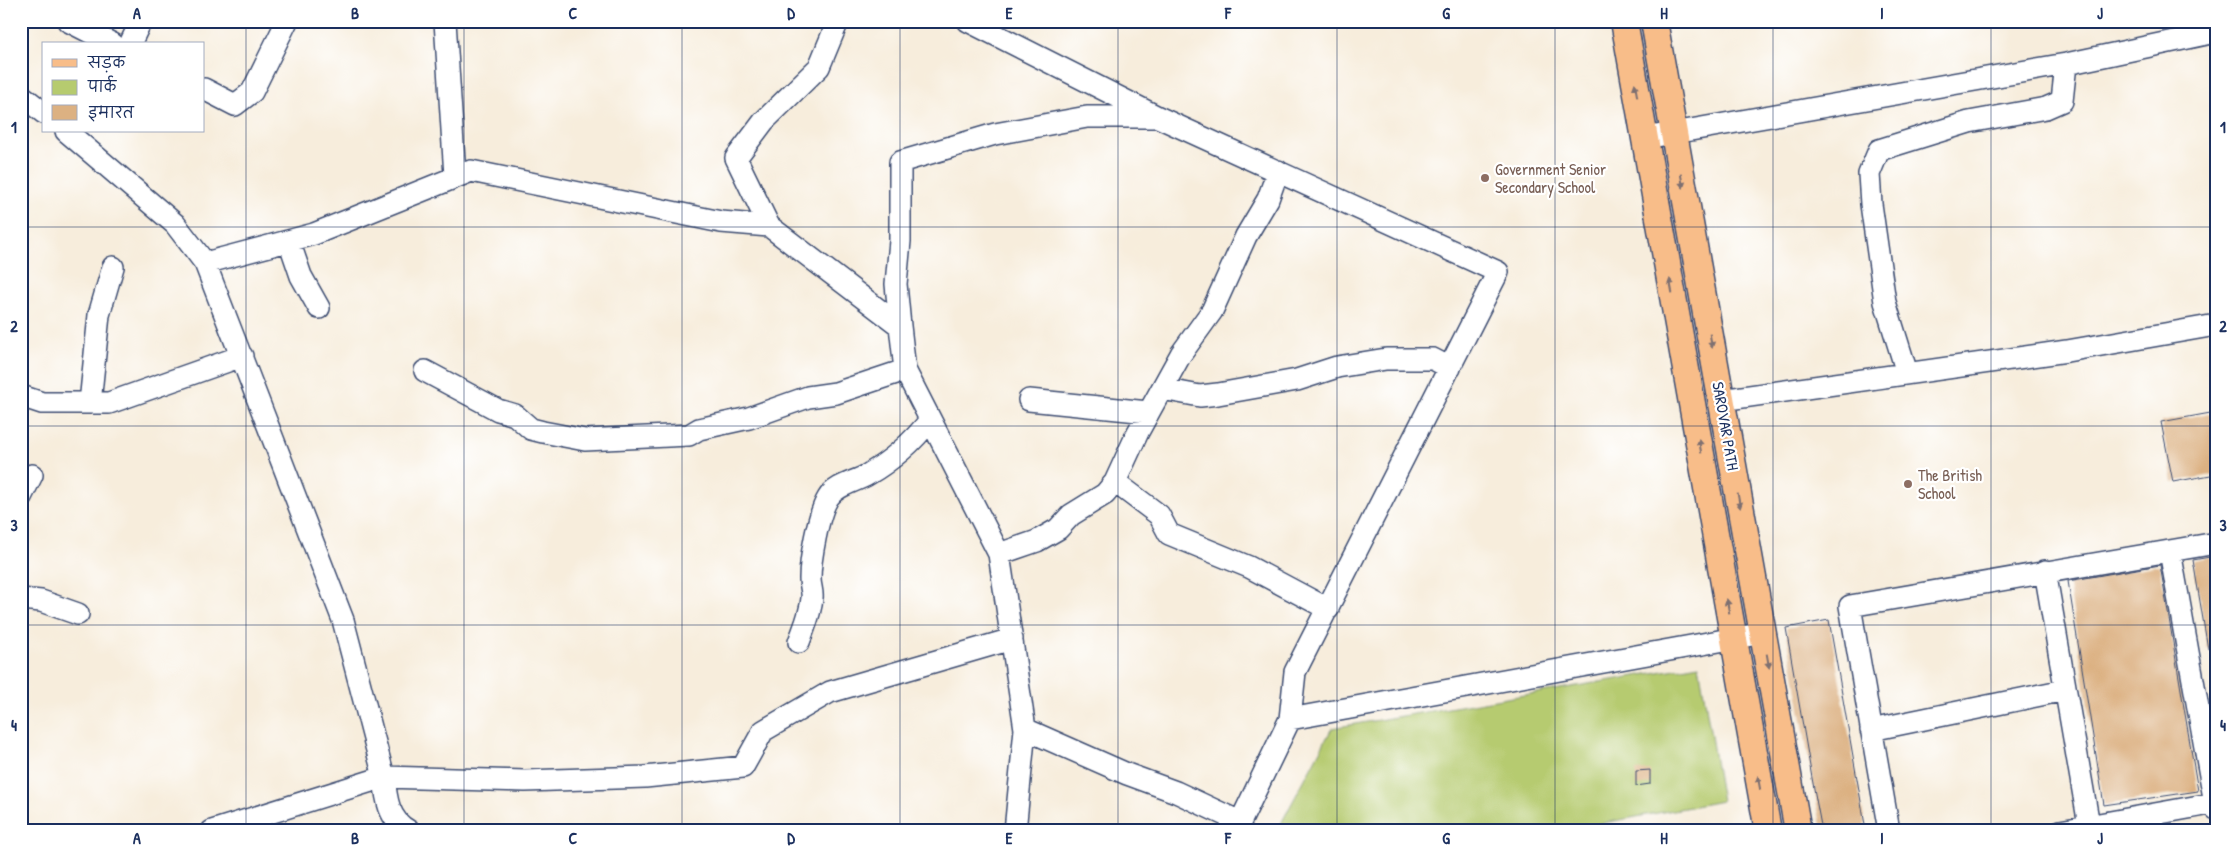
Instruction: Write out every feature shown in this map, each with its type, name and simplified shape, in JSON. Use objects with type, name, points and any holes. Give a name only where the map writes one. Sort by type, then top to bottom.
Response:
[{"type":"main road","name":"SAROVAR PATH","points":[[1624,21],[1768,831]]},
{"type":"main road","name":"SAROVAR PATH","points":[[1654,21],[1798,831]]},
{"type":"street","points":[[131,42],[141,21]]},
{"type":"street","points":[[205,90],[235,105],[252,92],[287,21]]},
{"type":"street","points":[[444,21],[455,176]]},
{"type":"street","points":[[838,21],[819,67],[764,121],[736,158],[769,226],[900,326]]},
{"type":"street","points":[[968,21],[1158,117],[1498,272],[1295,672],[1290,719],[1238,826],[1176,792],[1127,774],[1025,729]]},
{"type":"street","points":[[79,24],[110,42]]},
{"type":"street","points":[[1645,138],[2066,64],[2216,32]]},
{"type":"street","points":[[1907,373],[1886,302],[1871,204],[1869,174],[1879,150],[1969,122],[2046,108],[2062,101],[2066,64]]},
{"type":"street","points":[[21,95],[42,111]]},
{"type":"street","points":[[1015,831],[1025,729],[998,554],[905,370],[896,284],[900,241],[900,162],[995,134],[1087,118],[1158,117]]},
{"type":"street","points":[[67,132],[175,224],[205,263],[343,620],[384,777],[386,803],[401,826],[409,831]]},
{"type":"street","points":[[998,554],[1037,541],[1058,529],[1070,515],[1105,494],[1114,482],[1148,412],[1180,354],[1212,312],[1246,236],[1268,199],[1278,171]]},
{"type":"street","points":[[205,263],[314,234],[455,176],[471,172],[721,222],[769,226]]},
{"type":"street","points":[[289,241],[301,276],[319,308]]},
{"type":"street","points":[[90,403],[99,315],[113,267]]},
{"type":"street","points":[[1721,400],[2067,351],[2216,325]]},
{"type":"street","points":[[21,396],[42,403],[109,403],[242,356]]},
{"type":"street","points":[[1162,388],[1200,396],[1218,394],[1297,380],[1337,368],[1386,359],[1433,359],[1450,368]]},
{"type":"street","points":[[425,371],[498,410],[515,415],[531,428],[585,440],[689,435],[699,429],[749,418],[808,397],[836,393],[905,370]]},
{"type":"street","points":[[1029,400],[1148,412]]},
{"type":"street","points":[[799,642],[808,617],[812,597],[810,580],[813,548],[828,496],[837,489],[866,476],[896,455],[930,420]]},
{"type":"street","points":[[21,497],[32,475]]},
{"type":"street","points":[[1114,482],[1159,515],[1169,534],[1249,567],[1328,608]]},
{"type":"street","points":[[1888,831],[1850,606],[2216,543]]},
{"type":"street","points":[[2060,831],[2090,828],[2215,805],[2170,551]]},
{"type":"street","points":[[2045,571],[2090,828]]},
{"type":"street","points":[[21,599],[41,600],[78,614]]},
{"type":"street","points":[[1290,719],[1763,633]]},
{"type":"street","points":[[212,831],[384,777],[535,780],[644,777],[743,767],[764,731],[830,692],[1012,639]]},
{"type":"street","points":[[1871,730],[2065,690]]},
{"type":"green space","points":[[1699,665],[1722,801],[1561,831],[1277,831],[1332,728]]},
{"type":"building","points":[[2216,412],[2216,474],[2173,482],[2161,422]]},
{"type":"building","points":[[2216,556],[2216,649],[2208,649],[2193,560]]},
{"type":"building","points":[[2160,565],[2198,791],[2104,805],[2068,581]]},
{"type":"building","points":[[1829,620],[1866,831],[1822,831],[1812,778],[1786,628]]},
{"type":"building","points":[[1650,770],[1650,784],[1636,786],[1636,771]]},
{"type":"place","name":"Government Senior Secondary School","points":[[1485,178]]},
{"type":"place","name":"The British School","points":[[1908,484]]}]
